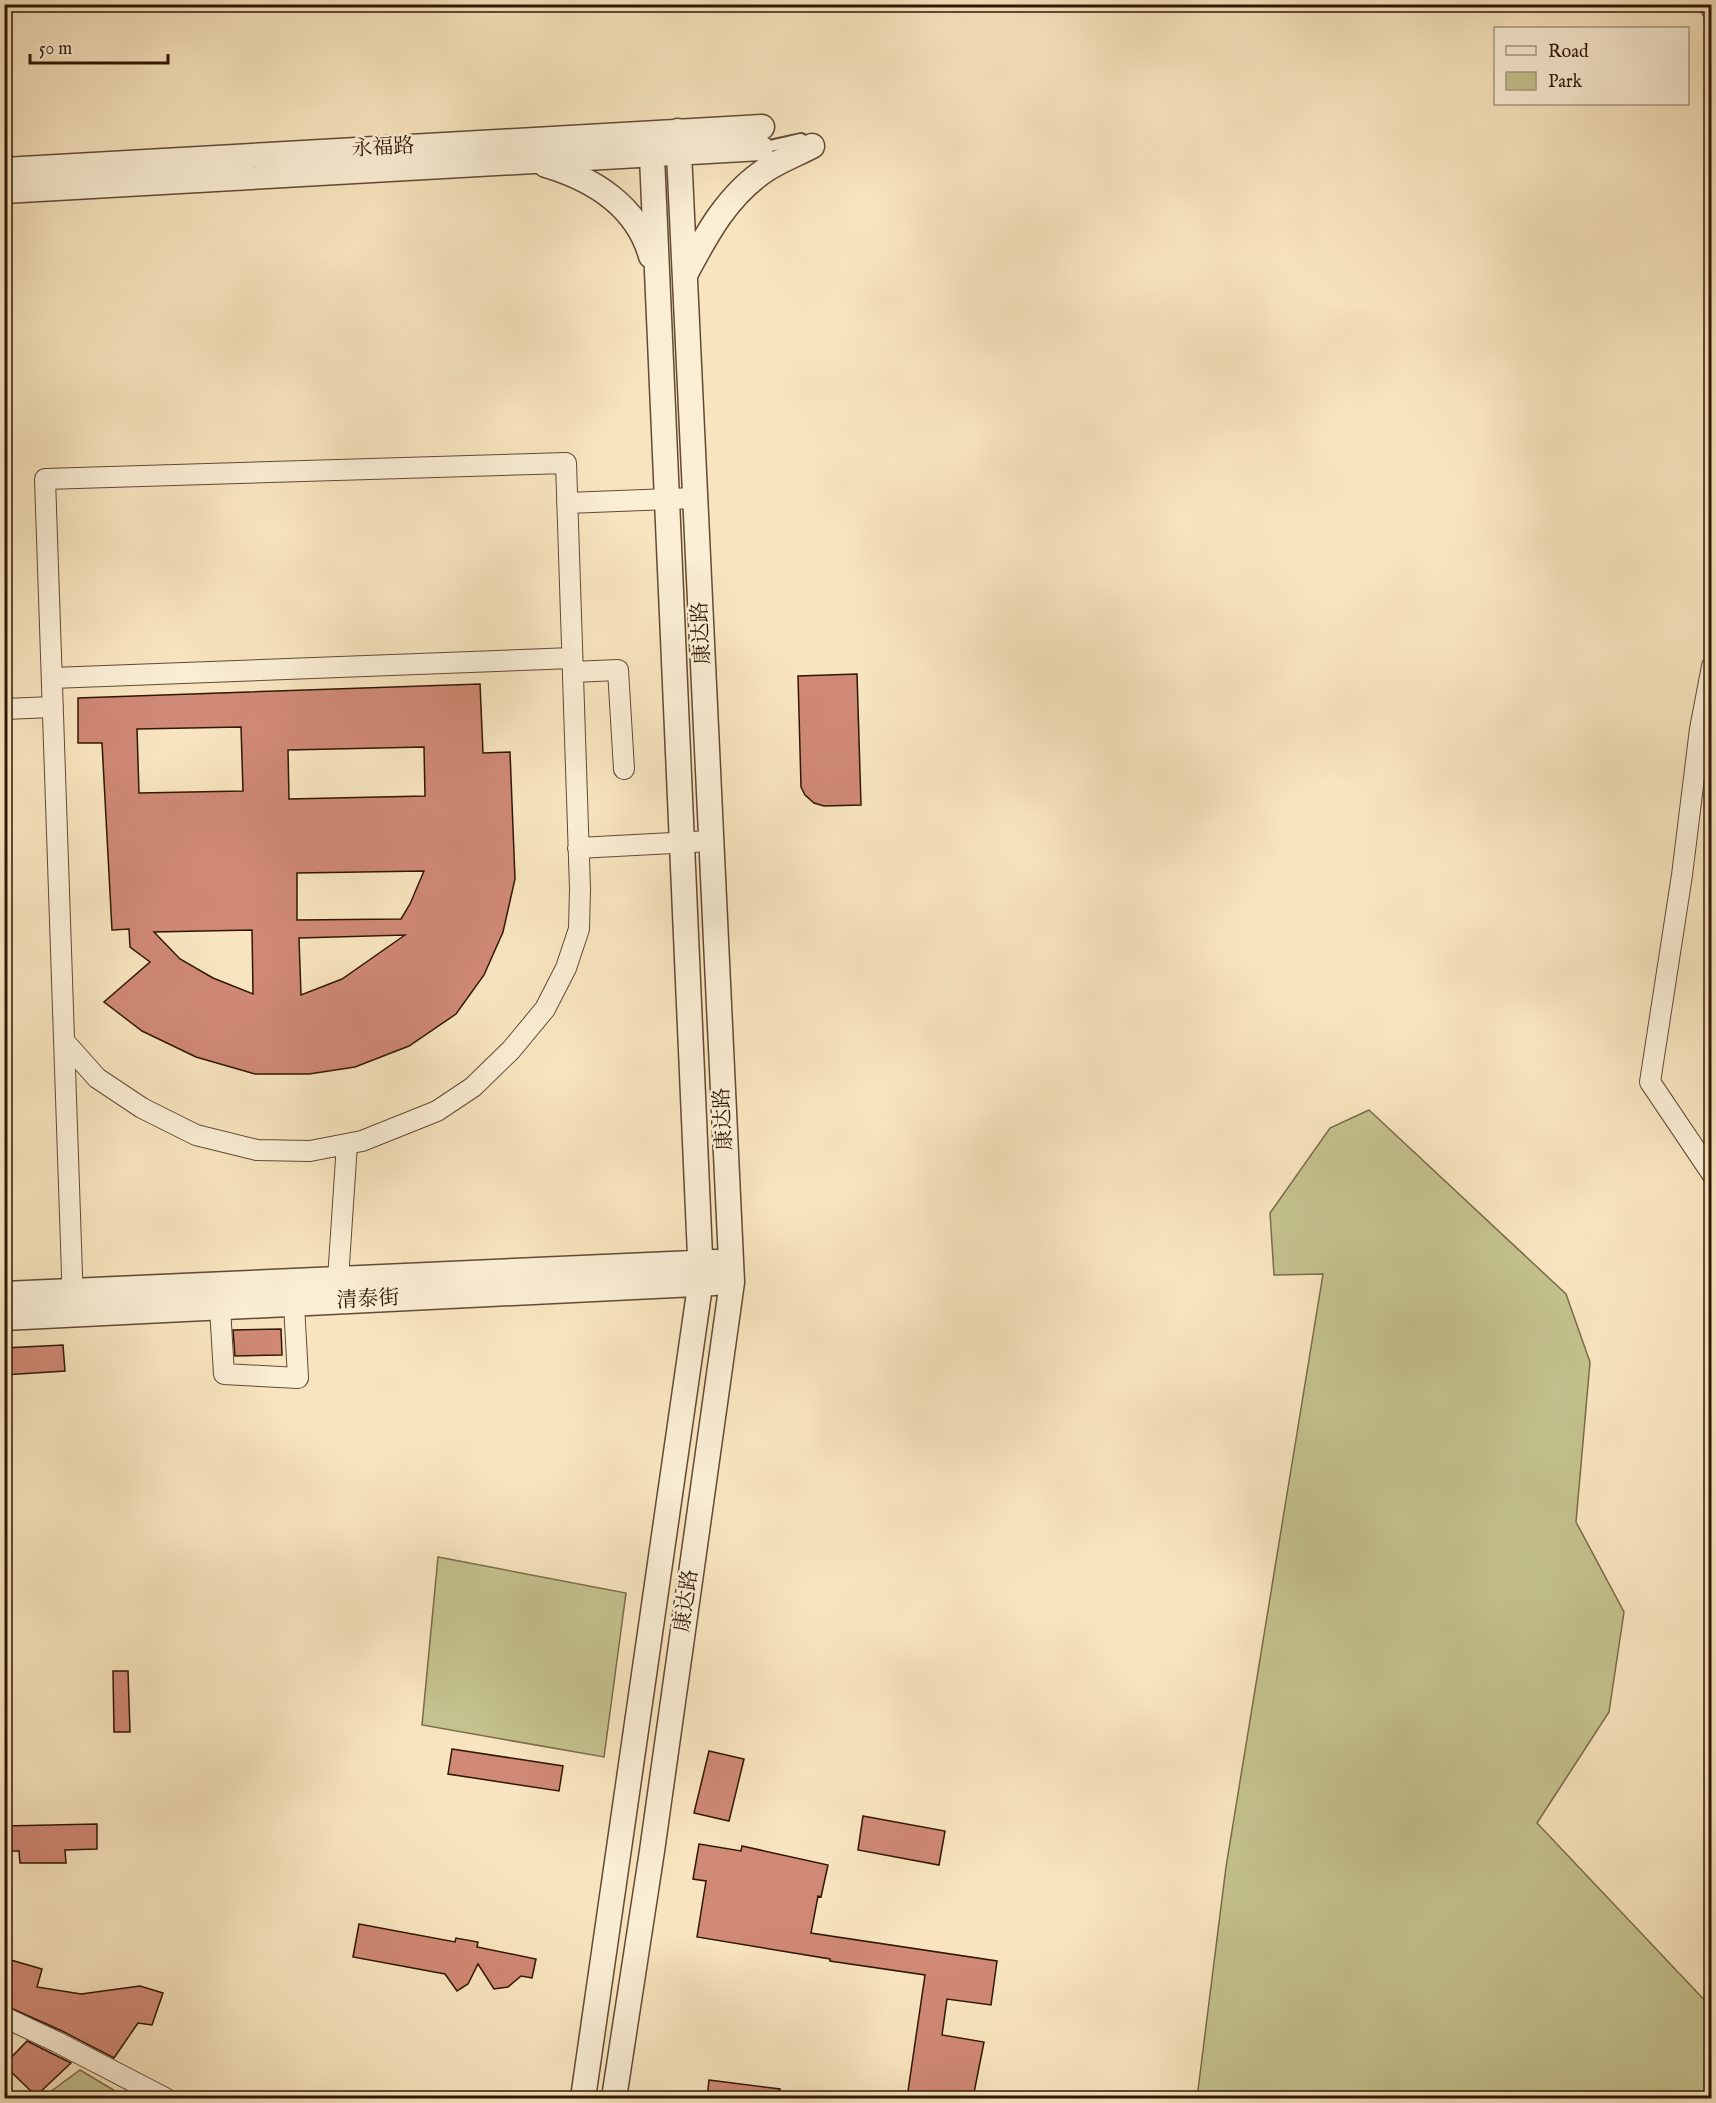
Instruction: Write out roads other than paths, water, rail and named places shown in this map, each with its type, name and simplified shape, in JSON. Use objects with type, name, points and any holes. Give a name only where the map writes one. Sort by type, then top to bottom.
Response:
[{"type":"street","points":[[1709,4],[1712,10]]},
{"type":"street","name":"永福路","points":[[4,191],[532,161],[679,142],[761,138]]},
{"type":"street","name":"康达路","points":[[614,2098],[652,1851],[731,1271],[679,142]]},
{"type":"street","name":"永福路","points":[[4,170],[651,145]]},
{"type":"street","name":"康达路","points":[[583,2098],[700,1274],[651,145]]},
{"type":"street","points":[[685,275],[718,217],[741,189],[767,169],[812,146]]},
{"type":"street","points":[[532,161],[566,171],[598,187],[631,214],[647,240],[657,276]]},
{"type":"street","points":[[64,1041],[97,1078],[142,1108],[196,1135],[257,1150],[310,1150],[347,1144],[362,1141],[407,1124],[446,1105],[473,1088],[511,1050],[545,1009],[566,968],[579,929],[566,463],[45,479],[53,707],[64,1041],[73,1303]]},
{"type":"street","points":[[567,503],[695,498]]},
{"type":"street","points":[[52,678],[572,665],[618,670],[624,769]]},
{"type":"street","points":[[1712,666],[1700,729],[1682,874],[1650,1082],[1712,1174]]},
{"type":"street","points":[[4,709],[53,707]]},
{"type":"street","points":[[578,848],[711,841]]},
{"type":"street","points":[[338,1279],[347,1144]]},
{"type":"street","name":"清泰街","points":[[4,1294],[73,1303],[220,1308],[731,1271]]},
{"type":"street","name":"清泰街","points":[[4,1318],[73,1303],[338,1279],[700,1274]]},
{"type":"street","points":[[220,1308],[224,1374],[298,1378],[294,1304]]},
{"type":"street","points":[[4,2017],[165,2098]]},
{"type":"lane","points":[[761,138],[801,139],[812,146]]}]
